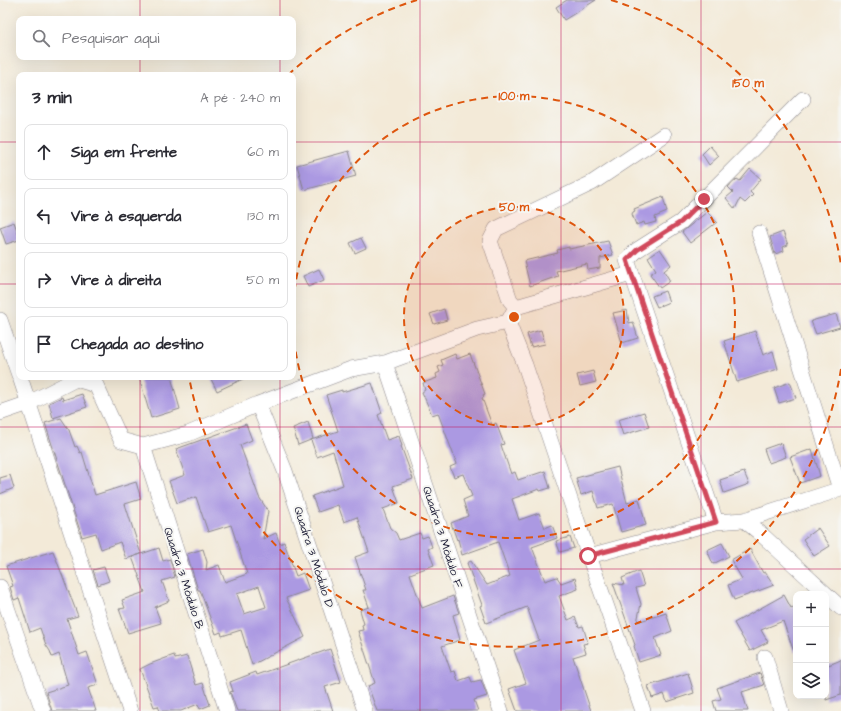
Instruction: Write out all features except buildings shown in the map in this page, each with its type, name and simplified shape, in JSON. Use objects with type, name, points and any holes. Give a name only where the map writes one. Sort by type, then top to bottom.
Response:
[{"type":"street","points":[[716,522],[627,260],[632,254],[681,222],[803,99]]},
{"type":"street","points":[[516,307],[510,300],[490,241],[496,229],[592,183],[664,135]]},
{"type":"street","points":[[588,556],[716,522],[744,520],[841,489],[759,233]]},
{"type":"street","points":[[79,380],[96,385],[121,440],[143,446],[188,434],[258,404],[351,370],[385,363],[477,329],[508,322],[516,307],[631,274]]},
{"type":"street","points":[[0,320],[16,367]]},
{"type":"street","points":[[508,322],[525,365],[588,556],[643,711]]},
{"type":"street","name":"Quadra 3 Módulo F","points":[[385,363],[501,711]]},
{"type":"street","points":[[20,380],[130,711]]},
{"type":"street","points":[[0,413],[29,403],[74,380]]},
{"type":"street","name":"Quadra 3 Módulo D","points":[[258,404],[285,471],[365,711]]},
{"type":"street","name":"Quadra 3 Módulo B","points":[[143,446],[227,711]]},
{"type":"street","points":[[744,520],[841,608]]},
{"type":"street","points":[[0,587],[43,711]]},
{"type":"street","points":[[765,657],[782,711]]},
{"type":"route","points":[[588,556],[716,522],[627,260],[637,250],[681,222],[704,199]]}]
